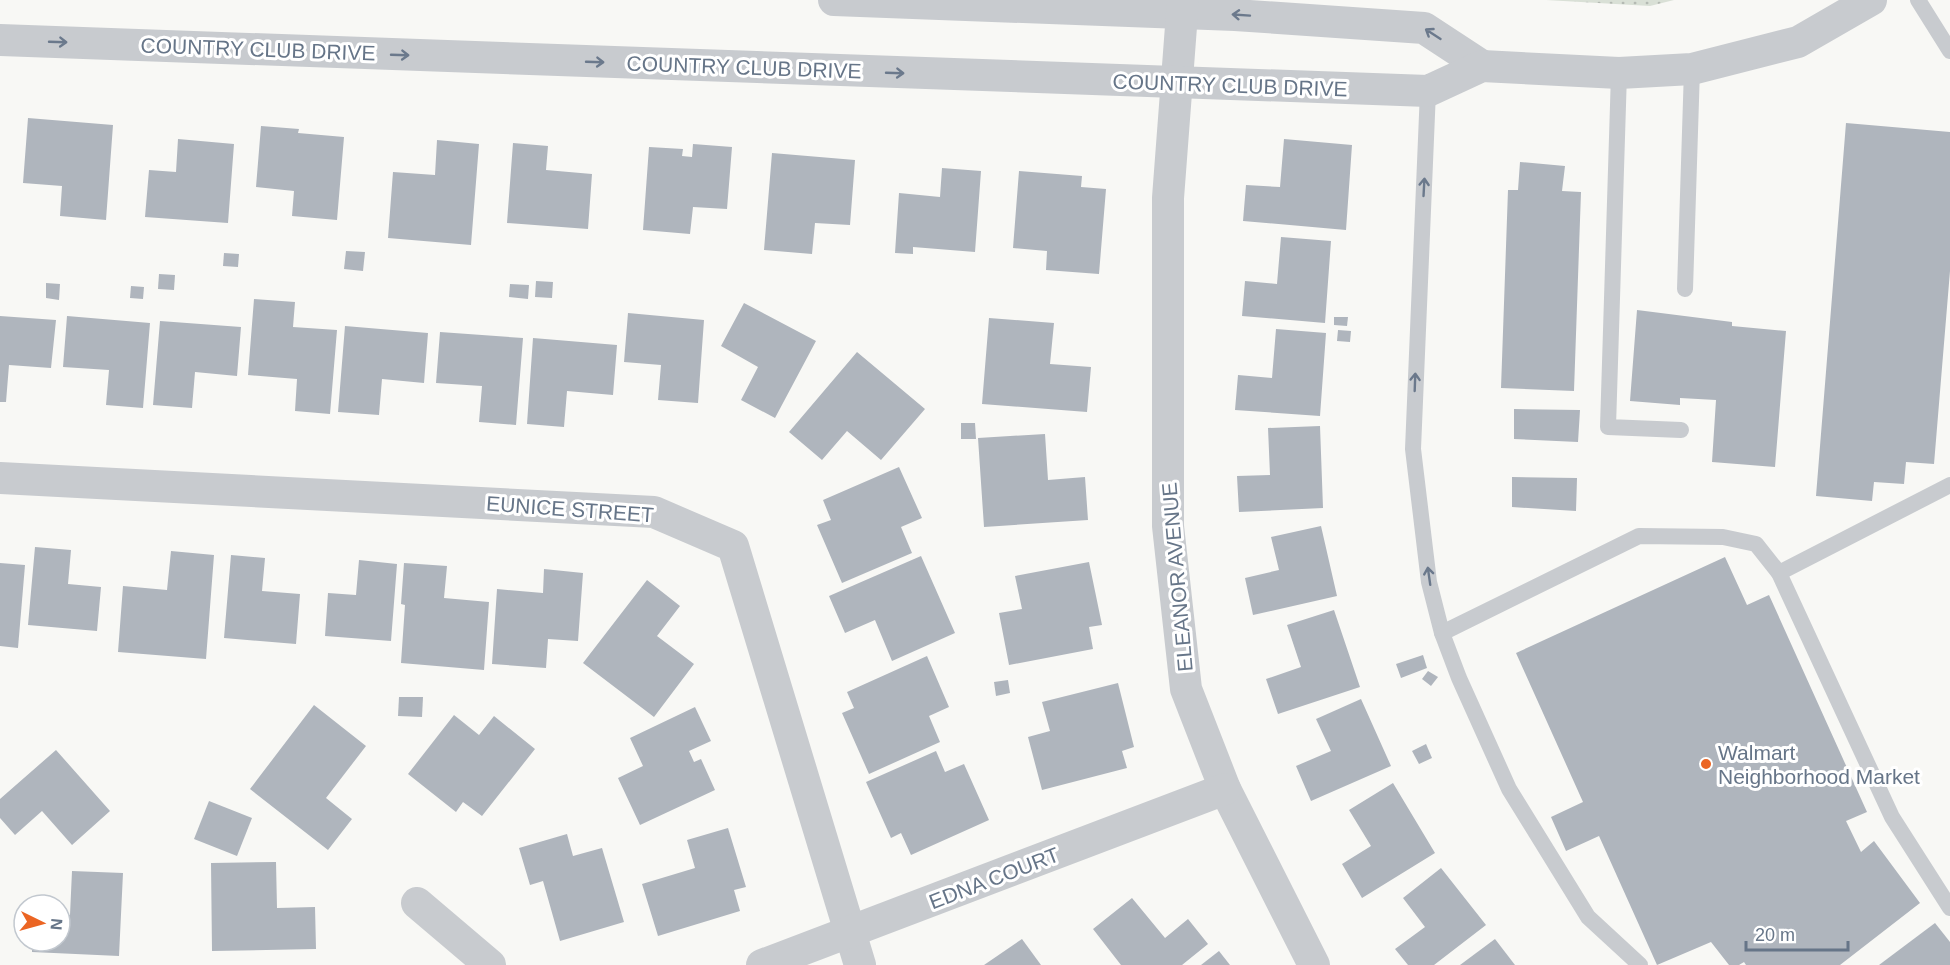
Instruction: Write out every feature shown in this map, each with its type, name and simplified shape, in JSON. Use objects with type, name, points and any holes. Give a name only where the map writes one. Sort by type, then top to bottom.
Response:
[{"type":"street","points":[[834,0],[1182,7],[1424,28],[1482,66]]},
{"type":"street","name":"COUNTRY CLUB DRIVE","points":[[0,40],[1428,92],[1482,66],[1619,73],[1692,69],[1798,42],[1871,0]]},
{"type":"street","name":"ELEANOR AVENUE","points":[[1182,7],[1168,198],[1168,526],[1186,689],[1225,789],[1314,965]]},
{"type":"street","name":"EUNICE STREET","points":[[0,478],[654,512],[733,546],[860,965]]},
{"type":"street","name":"EDNA COURT","points":[[762,965],[852,933],[1225,789]]},
{"type":"street","points":[[417,903],[490,965]]},
{"type":"lane","points":[[1918,0],[1950,51]]},
{"type":"lane","points":[[1685,289],[1692,69]]},
{"type":"lane","points":[[1619,73],[1608,427],[1681,430]]},
{"type":"lane","points":[[1428,92],[1413,449],[1429,582],[1442,633],[1459,678],[1509,789],[1588,917],[1640,965]]},
{"type":"lane","points":[[1779,573],[1950,485]]},
{"type":"lane","points":[[1442,633],[1639,536],[1723,537],[1756,544],[1779,573],[1892,817],[1950,908]]},
{"type":"shaded area","points":[[1546,0],[1674,0],[1650,6]]},
{"type":"building","points":[[28,118],[113,125],[106,220],[60,216],[62,186],[23,183]]},
{"type":"building","points":[[1846,123],[1950,132],[1950,271],[1934,464],[1906,462],[1904,484],[1874,482],[1872,501],[1816,496]]},
{"type":"building","points":[[261,126],[299,129],[298,133],[344,137],[337,220],[292,216],[294,191],[256,187]]},
{"type":"building","points":[[178,139],[234,144],[228,223],[145,217],[149,170],[176,172]]},
{"type":"building","points":[[1284,139],[1352,145],[1346,230],[1243,221],[1246,185],[1280,187]]},
{"type":"building","points":[[437,140],[479,144],[471,245],[388,238],[393,172],[435,175]]},
{"type":"building","points":[[513,143],[548,146],[546,170],[592,174],[588,229],[507,223]]},
{"type":"building","points":[[693,144],[732,147],[727,209],[693,207],[690,234],[643,230],[649,147],[683,149],[682,156],[692,157]]},
{"type":"building","points":[[772,153],[855,160],[850,225],[815,223],[812,254],[764,250]]},
{"type":"building","points":[[1520,162],[1565,166],[1562,191],[1581,192],[1574,391],[1501,388],[1508,190],[1518,190]]},
{"type":"building","points":[[942,168],[981,171],[975,252],[913,247],[913,254],[895,253],[899,193],[940,197]]},
{"type":"building","points":[[1019,171],[1082,176],[1081,187],[1106,189],[1099,274],[1046,270],[1047,251],[1013,248]]},
{"type":"building","points":[[1281,237],[1331,241],[1325,323],[1242,316],[1245,281],[1277,284]]},
{"type":"building","points":[[346,251],[365,252],[363,271],[344,269]]},
{"type":"building","points":[[224,253],[239,254],[238,267],[223,266]]},
{"type":"building","points":[[159,274],[175,275],[174,290],[158,289]]},
{"type":"building","points":[[536,281],[553,282],[552,298],[535,297]]},
{"type":"building","points":[[46,283],[60,284],[59,300],[46,298]]},
{"type":"building","points":[[510,284],[529,285],[528,299],[509,297]]},
{"type":"building","points":[[131,286],[144,287],[143,299],[130,298]]},
{"type":"building","points":[[254,299],[295,302],[293,327],[337,330],[330,414],[295,411],[297,379],[248,375]]},
{"type":"building","points":[[744,303],[816,341],[775,418],[741,400],[758,367],[721,346]]},
{"type":"building","points":[[1637,310],[1732,322],[1732,326],[1786,331],[1775,467],[1712,462],[1716,400],[1680,398],[1680,405],[1630,401]]},
{"type":"building","points":[[628,313],[704,320],[698,403],[658,400],[661,365],[624,362]]},
{"type":"building","points":[[0,316],[56,320],[51,368],[9,365],[6,402],[0,402]]},
{"type":"building","points":[[67,316],[150,323],[143,408],[106,405],[109,370],[63,367]]},
{"type":"building","points":[[1334,317],[1348,317],[1347,326],[1334,325]]},
{"type":"building","points":[[989,318],[1054,323],[1050,364],[1091,367],[1087,412],[982,404]]},
{"type":"building","points":[[160,321],[241,327],[237,376],[195,372],[192,408],[153,405]]},
{"type":"building","points":[[345,326],[428,333],[424,383],[382,379],[379,415],[338,412]]},
{"type":"building","points":[[1276,329],[1326,333],[1320,416],[1235,410],[1238,375],[1272,378]]},
{"type":"building","points":[[1338,330],[1351,331],[1350,342],[1337,341]]},
{"type":"building","points":[[440,332],[523,338],[516,425],[479,422],[482,386],[436,383]]},
{"type":"building","points":[[533,338],[617,345],[613,395],[567,391],[564,427],[527,424]]},
{"type":"building","points":[[857,352],[925,409],[881,460],[847,431],[822,460],[789,432]]},
{"type":"building","points":[[1514,409],[1580,410],[1578,442],[1514,439]]},
{"type":"building","points":[[961,423],[975,423],[976,439],[961,439]]},
{"type":"building","points":[[1320,426],[1323,508],[1239,512],[1237,476],[1270,475],[1268,428]]},
{"type":"building","points":[[1045,434],[1048,480],[1085,477],[1088,520],[984,527],[978,438]]},
{"type":"building","points":[[899,467],[922,518],[901,527],[912,553],[842,583],[817,525],[831,520],[823,500]]},
{"type":"building","points":[[1512,477],[1577,478],[1576,511],[1512,507]]},
{"type":"building","points":[[1321,526],[1337,596],[1253,615],[1245,578],[1279,570],[1271,537]]},
{"type":"building","points":[[35,547],[71,550],[68,584],[101,587],[97,631],[28,625]]},
{"type":"building","points":[[171,551],[214,555],[206,659],[118,652],[123,586],[167,590]]},
{"type":"building","points":[[231,555],[265,558],[262,591],[300,594],[296,644],[224,638]]},
{"type":"building","points":[[921,556],[955,633],[892,661],[875,620],[845,633],[829,596]]},
{"type":"building","name":"Walmart Neighborhood Market","points":[[1725,557],[1747,605],[1769,595],[1867,812],[1846,821],[1861,852],[1874,841],[1920,903],[1840,965],[1746,965],[1744,962],[1739,965],[1729,965],[1711,942],[1657,965],[1599,836],[1566,851],[1551,817],[1583,802],[1516,653]]},
{"type":"building","points":[[359,560],[397,564],[391,641],[325,636],[328,593],[356,595]]},
{"type":"building","points":[[1089,562],[1102,625],[1089,627],[1093,649],[1009,665],[999,613],[1022,609],[1015,576]]},
{"type":"building","points":[[0,563],[25,565],[18,648],[0,646]]},
{"type":"building","points":[[404,563],[447,566],[444,598],[489,602],[484,670],[401,663],[405,605],[401,604]]},
{"type":"building","points":[[544,569],[583,573],[578,641],[548,639],[546,668],[492,664],[497,589],[543,593]]},
{"type":"building","points":[[647,580],[680,606],[657,636],[694,664],[654,717],[583,663]]},
{"type":"building","points":[[1334,610],[1360,687],[1278,714],[1266,679],[1301,667],[1287,625]]},
{"type":"building","points":[[1423,655],[1427,668],[1401,678],[1396,664]]},
{"type":"building","points":[[927,656],[949,707],[929,716],[940,742],[869,774],[842,713],[854,708],[847,692]]},
{"type":"building","points":[[1428,671],[1438,677],[1431,686],[1422,679]]},
{"type":"building","points":[[1008,680],[1010,693],[996,696],[994,682]]},
{"type":"building","points":[[1118,683],[1134,747],[1122,751],[1127,768],[1042,790],[1028,737],[1050,731],[1042,702]]},
{"type":"building","points":[[399,697],[423,697],[422,717],[398,716]]},
{"type":"building","points":[[1361,699],[1391,766],[1311,801],[1296,766],[1331,751],[1316,719]]},
{"type":"building","points":[[314,705],[366,746],[326,798],[352,819],[328,850],[250,789]]},
{"type":"building","points":[[695,707],[711,741],[689,751],[694,762],[701,759],[715,790],[640,825],[618,778],[643,766],[630,738]]},
{"type":"building","points":[[454,715],[479,735],[494,716],[535,749],[482,816],[463,802],[456,812],[408,774]]},
{"type":"building","points":[[1426,744],[1432,758],[1419,764],[1412,751]]},
{"type":"building","points":[[56,750],[110,811],[72,845],[42,811],[15,835],[0,818],[0,799]]},
{"type":"building","points":[[936,751],[945,772],[964,764],[989,820],[911,855],[901,833],[891,838],[866,782]]},
{"type":"building","points":[[1393,783],[1435,853],[1362,898],[1342,864],[1371,846],[1349,810]]},
{"type":"building","points":[[209,801],[252,818],[237,856],[194,839]]},
{"type":"building","points":[[728,828],[746,887],[734,890],[740,911],[658,936],[642,884],[695,868],[687,840]]},
{"type":"building","points":[[567,834],[573,856],[602,848],[624,922],[560,941],[543,881],[530,885],[519,848]]},
{"type":"building","points":[[276,862],[277,908],[315,907],[316,949],[212,951],[211,863]]},
{"type":"building","points":[[1441,868],[1486,925],[1434,965],[1408,965],[1395,949],[1425,927],[1403,898]]},
{"type":"building","points":[[72,871],[123,873],[119,956],[54,953],[72,953]]},
{"type":"building","points":[[1132,898],[1165,938],[1188,919],[1208,944],[1182,965],[1121,965],[1093,929]]},
{"type":"building","points":[[1935,923],[1950,942],[1950,965],[1879,965]]},
{"type":"building","points":[[1022,939],[1041,965],[984,965]]},
{"type":"building","points":[[1495,939],[1515,965],[1460,965]]},
{"type":"building","points":[[1219,951],[1230,965],[1201,965]]},
{"type":"place","name":"Walmart Neighborhood Market","points":[[1706,764]]}]
